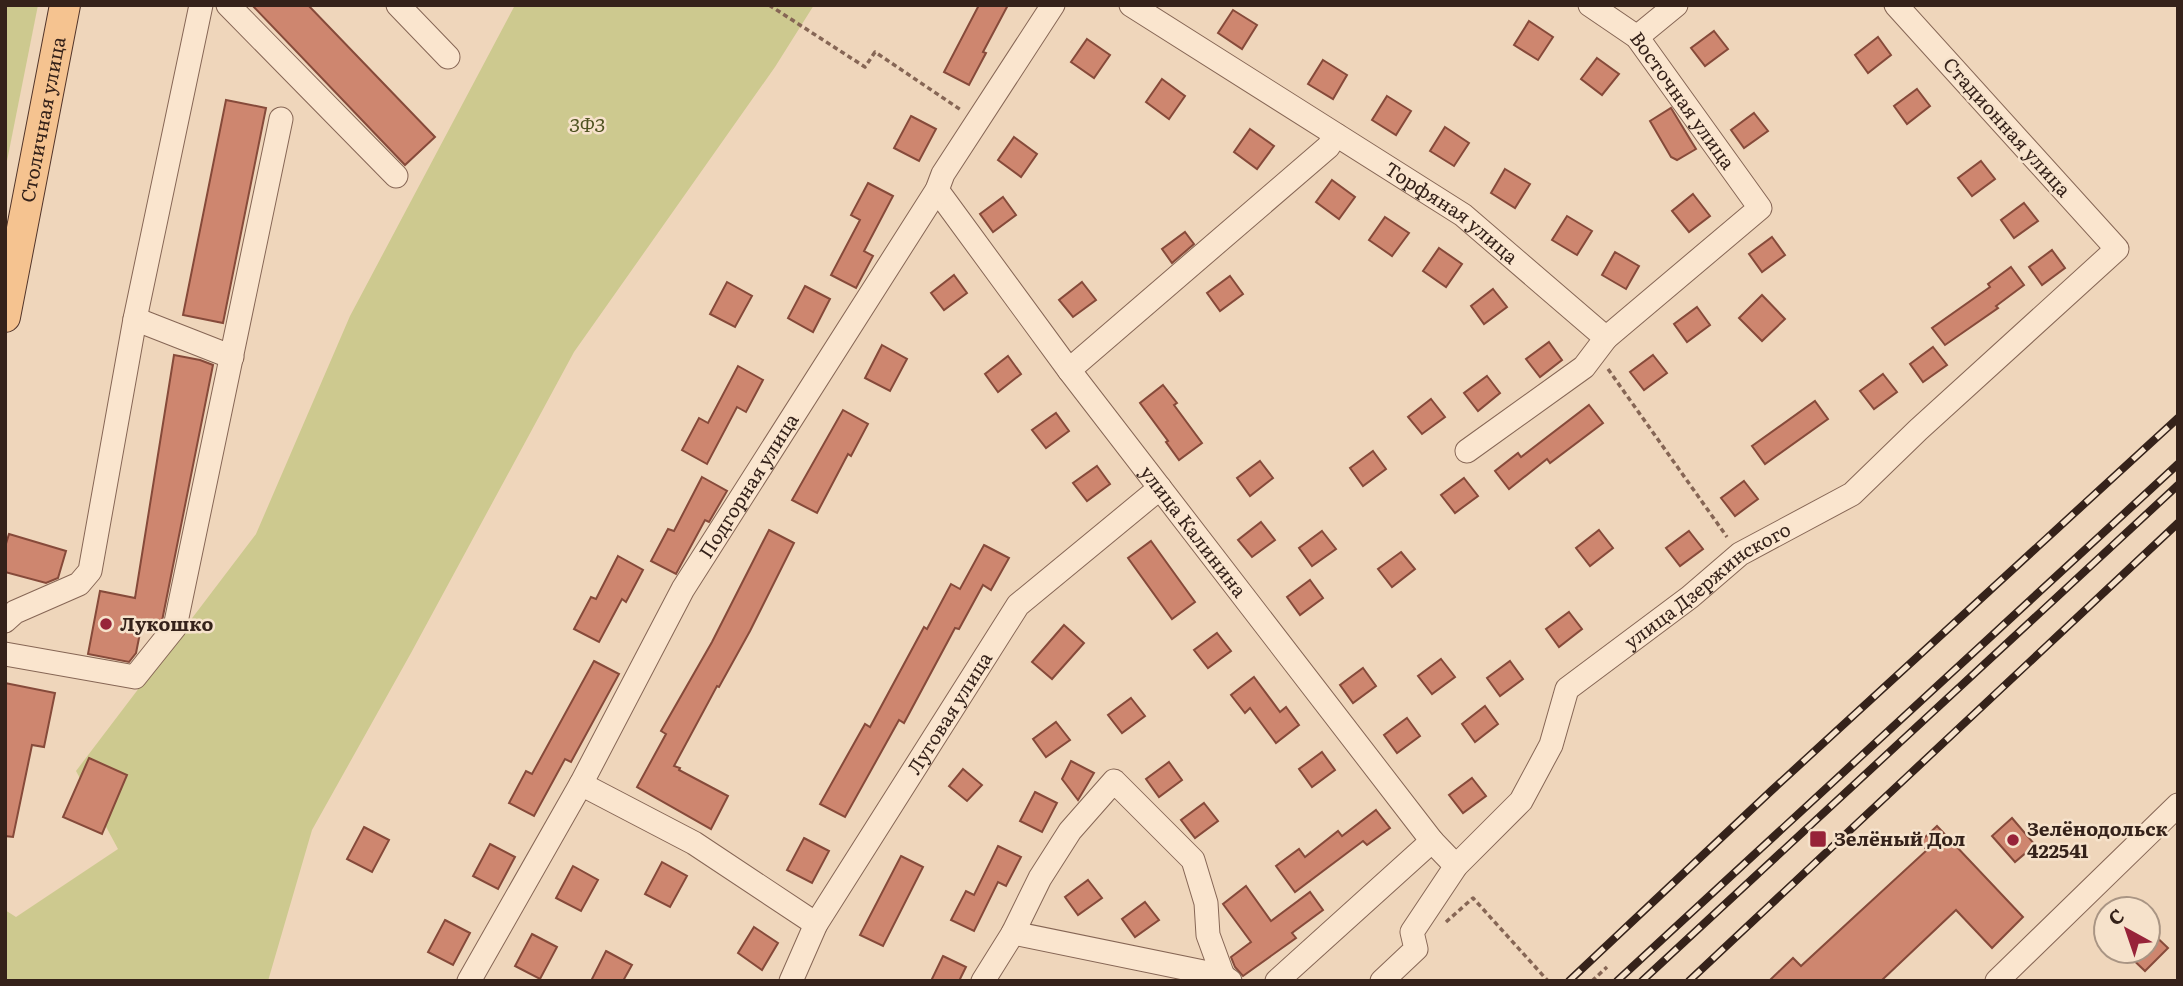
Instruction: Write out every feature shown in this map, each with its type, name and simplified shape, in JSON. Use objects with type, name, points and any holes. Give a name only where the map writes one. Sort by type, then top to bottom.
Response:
[{"type":"main road","name":"Столичная улица","points":[[5,317],[65,5]]},
{"type":"street","points":[[5,621],[15,612],[79,584],[90,571],[135,319],[201,5]]},
{"type":"street","points":[[228,5],[396,176]]},
{"type":"street","points":[[398,5],[448,57]]},
{"type":"street","name":"Подгорная улица","points":[[469,981],[580,784],[683,589],[937,190],[943,174],[1054,5]]},
{"type":"street","name":"Торфяная улица","points":[[1131,5],[1463,215],[1602,345]]},
{"type":"street","name":"Восточная улица","points":[[1590,5],[1637,37],[1760,208],[1602,345]]},
{"type":"street","points":[[1637,37],[1676,5]]},
{"type":"street","name":"Стадионная улица","points":[[1896,5],[2117,249]]},
{"type":"street","points":[[5,654],[135,677],[175,627],[281,119]]},
{"type":"street","points":[[1069,370],[1328,148],[1336,135]]},
{"type":"street","name":"улица Калинина","points":[[937,190],[1069,370],[1432,841],[1456,866]]},
{"type":"street","name":"улица Дзержинского","points":[[1382,981],[1416,949],[1412,932],[1456,866],[1521,801],[1551,745],[1567,688],[1690,597],[1740,554],[1852,494],[1918,430],[2117,249]]},
{"type":"street","points":[[135,319],[232,356]]},
{"type":"street","points":[[1467,451],[1584,367],[1602,345]]},
{"type":"street","name":"Луговая улица","points":[[791,981],[816,924],[1018,606],[1160,488]]},
{"type":"street","points":[[983,981],[1013,933],[1040,878],[1070,831],[1114,781],[1193,860],[1206,903],[1208,935],[1227,978]]},
{"type":"street","points":[[580,784],[694,843],[816,924]]},
{"type":"street","points":[[1997,981],[2178,805]]},
{"type":"street","points":[[1277,981],[1432,841]]},
{"type":"street","points":[[1013,933],[1227,978]]},
{"type":"path","points":[[769,5],[865,67],[875,52],[969,115]]},
{"type":"path","points":[[1602,345],[1740,554]]},
{"type":"path","points":[[1473,898],[1548,981]]},
{"type":"path","points":[[1592,981],[1607,967]]},
{"type":"green space","points":[[5,5],[38,5],[5,171]]},
{"type":"green space","name":"ЗФЗ","points":[[515,5],[814,5],[775,67],[574,352],[312,830],[268,981],[5,981],[5,910],[16,917],[118,849],[76,771],[256,534],[350,316]]},
{"type":"building","points":[[252,5],[308,5],[435,137],[405,165]]},
{"type":"building","points":[[979,5],[1008,5],[969,85],[944,72]]},
{"type":"building","points":[[1233,10],[1257,25],[1242,49],[1218,33]]},
{"type":"building","points":[[1529,21],[1553,37],[1538,60],[1514,45]]},
{"type":"building","points":[[1714,31],[1728,49],[1705,66],[1691,48]]},
{"type":"building","points":[[1878,37],[1891,55],[1868,73],[1855,55]]},
{"type":"building","points":[[1087,39],[1110,55],[1094,78],[1071,62]]},
{"type":"building","points":[[1597,58],[1619,74],[1602,95],[1581,79]]},
{"type":"building","points":[[1323,60],[1347,75],[1333,99],[1308,84]]},
{"type":"building","points":[[1162,79],[1185,96],[1169,119],[1146,102]]},
{"type":"building","points":[[1917,89],[1930,106],[1907,124],[1894,106]]},
{"type":"building","points":[[1387,96],[1411,111],[1396,135],[1372,120]]},
{"type":"building","points":[[226,100],[266,108],[223,323],[183,315]]},
{"type":"building","points":[[1671,108],[1696,149],[1677,160],[1671,157],[1650,121]]},
{"type":"building","points":[[1754,113],[1768,131],[1744,148],[1731,130]]},
{"type":"building","points":[[911,116],[936,129],[919,161],[894,148]]},
{"type":"building","points":[[1445,127],[1469,143],[1454,166],[1430,151]]},
{"type":"building","points":[[1250,129],[1274,146],[1257,169],[1234,152]]},
{"type":"building","points":[[1014,137],[1037,154],[1021,177],[998,160]]},
{"type":"building","points":[[1981,161],[1995,179],[1972,196],[1958,178]]},
{"type":"building","points":[[1505,169],[1530,184],[1515,208],[1491,193]]},
{"type":"building","points":[[1332,180],[1355,197],[1339,219],[1316,202]]},
{"type":"building","points":[[868,183],[893,196],[864,251],[873,256],[856,288],[831,275],[860,220],[851,215]]},
{"type":"building","points":[[1693,194],[1710,216],[1689,232],[1672,211]]},
{"type":"building","points":[[1003,197],[1016,215],[993,232],[980,214]]},
{"type":"building","points":[[2024,203],[2038,221],[2014,238],[2001,220]]},
{"type":"building","points":[[1567,216],[1592,231],[1577,255],[1552,240]]},
{"type":"building","points":[[1385,217],[1409,233],[1392,256],[1369,240]]},
{"type":"building","points":[[1185,232],[1194,244],[1172,263],[1162,249]]},
{"type":"building","points":[[1772,237],[1785,255],[1762,272],[1749,254]]},
{"type":"building","points":[[1439,248],[1462,264],[1446,287],[1423,271]]},
{"type":"building","points":[[2052,250],[2065,268],[2042,285],[2029,267]]},
{"type":"building","points":[[1615,252],[1639,266],[1626,289],[1602,275]]},
{"type":"building","points":[[2011,267],[2024,285],[1996,306],[1998,308],[1945,345],[1932,328],[1990,287],[1988,284]]},
{"type":"building","points":[[954,275],[967,293],[944,310],[931,293]]},
{"type":"building","points":[[1230,276],[1243,294],[1220,311],[1207,293]]},
{"type":"building","points":[[727,282],[752,296],[735,327],[710,314]]},
{"type":"building","points":[[1082,282],[1096,300],[1073,317],[1059,300]]},
{"type":"building","points":[[805,286],[830,299],[813,332],[788,318]]},
{"type":"building","points":[[1493,289],[1507,307],[1484,324],[1471,306]]},
{"type":"building","points":[[1762,295],[1785,319],[1762,341],[1739,318]]},
{"type":"building","points":[[1697,307],[1710,325],[1687,342],[1674,324]]},
{"type":"building","points":[[1549,342],[1562,360],[1540,377],[1526,359]]},
{"type":"building","points":[[882,345],[907,359],[890,391],[865,378]]},
{"type":"building","points":[[1933,347],[1947,365],[1923,382],[1910,364]]},
{"type":"building","points":[[174,355],[213,365],[162,621],[154,630],[141,628],[136,653],[129,662],[88,654],[100,591],[135,598]]},
{"type":"building","points":[[1653,355],[1667,373],[1644,390],[1630,372]]},
{"type":"building","points":[[1008,356],[1021,374],[998,392],[985,374]]},
{"type":"building","points":[[738,366],[763,380],[746,412],[737,407],[707,464],[682,450],[699,418],[708,423]]},
{"type":"building","points":[[1883,374],[1897,392],[1874,409],[1860,391]]},
{"type":"building","points":[[1487,376],[1500,393],[1478,411],[1464,393]]},
{"type":"building","points":[[1163,385],[1202,443],[1179,460],[1140,403]]},
{"type":"building","points":[[1431,399],[1445,417],[1422,434],[1408,417]]},
{"type":"building","points":[[1815,401],[1828,419],[1765,464],[1752,446]]},
{"type":"building","points":[[1589,405],[1603,423],[1550,463],[1547,459],[1509,489],[1495,471],[1518,453],[1521,457]]},
{"type":"building","points":[[843,410],[868,424],[851,456],[848,454],[817,513],[792,500]]},
{"type":"building","points":[[1056,413],[1069,431],[1046,448],[1032,430]]},
{"type":"building","points":[[1373,451],[1386,469],[1363,486],[1350,468]]},
{"type":"building","points":[[1260,461],[1273,478],[1250,496],[1237,478]]},
{"type":"building","points":[[1097,466],[1110,484],[1087,501],[1073,483]]},
{"type":"building","points":[[702,477],[727,491],[709,522],[705,520],[676,574],[651,561],[668,529],[674,531]]},
{"type":"building","points":[[1464,478],[1478,496],[1455,513],[1441,495]]},
{"type":"building","points":[[1744,481],[1758,499],[1735,516],[1721,498]]},
{"type":"building","points":[[1261,522],[1275,540],[1252,557],[1238,540]]},
{"type":"building","points":[[769,530],[794,543],[750,631],[674,766],[728,796],[711,829],[637,787],[666,734],[661,731],[712,642]]},
{"type":"building","points":[[1599,530],[1613,548],[1590,566],[1576,548]]},
{"type":"building","points":[[1322,531],[1336,549],[1312,566],[1299,548]]},
{"type":"building","points":[[1689,531],[1703,549],[1680,566],[1666,548]]},
{"type":"building","points":[[9,534],[66,551],[58,578],[46,583],[5,572],[5,547]]},
{"type":"building","points":[[1151,541],[1195,602],[1172,619],[1128,558]]},
{"type":"building","points":[[984,545],[1009,558],[991,590],[983,585],[959,629],[955,628],[904,723],[899,720],[845,817],[820,804],[865,724],[870,727],[924,627],[927,629],[951,584],[960,589]]},
{"type":"building","points":[[1401,552],[1415,569],[1392,587],[1378,569]]},
{"type":"building","points":[[618,556],[643,570],[626,602],[622,599],[599,642],[574,629],[591,597],[596,599]]},
{"type":"building","points":[[1310,580],[1323,598],[1300,615],[1287,597]]},
{"type":"building","points":[[1569,612],[1582,629],[1559,647],[1546,629]]},
{"type":"building","points":[[1064,625],[1084,643],[1052,679],[1032,662]]},
{"type":"building","points":[[1217,633],[1231,651],[1208,668],[1194,650]]},
{"type":"building","points":[[1441,659],[1455,677],[1432,694],[1418,676]]},
{"type":"building","points":[[594,661],[619,674],[571,762],[565,759],[534,816],[509,803],[526,771],[532,774]]},
{"type":"building","points":[[1510,661],[1523,679],[1500,696],[1487,678]]},
{"type":"building","points":[[1363,668],[1376,686],[1353,703],[1340,685]]},
{"type":"building","points":[[1254,677],[1280,712],[1286,707],[1299,725],[1276,743],[1250,708],[1245,713],[1231,695]]},
{"type":"building","points":[[5,683],[55,693],[44,747],[32,745],[13,837],[5,836]]},
{"type":"building","points":[[1131,698],[1145,716],[1122,733],[1108,715]]},
{"type":"building","points":[[1485,706],[1498,724],[1475,742],[1462,724]]},
{"type":"building","points":[[1407,718],[1420,736],[1397,753],[1384,735]]},
{"type":"building","points":[[1056,722],[1070,740],[1046,757],[1033,739]]},
{"type":"building","points":[[1322,752],[1335,770],[1312,787],[1299,769]]},
{"type":"building","points":[[89,758],[127,775],[102,834],[63,817]]},
{"type":"building","points":[[1071,761],[1094,773],[1078,800],[1062,779]]},
{"type":"building","points":[[1169,762],[1182,780],[1159,797],[1146,779]]},
{"type":"building","points":[[963,769],[982,785],[967,801],[949,786]]},
{"type":"building","points":[[1472,778],[1486,796],[1463,813],[1449,795]]},
{"type":"building","points":[[1035,792],[1057,803],[1042,832],[1020,821]]},
{"type":"building","points":[[1204,803],[1218,821],[1195,838],[1181,820]]},
{"type":"building","points":[[1376,810],[1390,828],[1367,845],[1363,841],[1295,892],[1276,866],[1299,849],[1305,857],[1338,831],[1342,836]]},
{"type":"building","points":[[2012,818],[2035,845],[2015,862],[1992,836]]},
{"type":"building","name":"Зелёный Дол","points":[[1937,826],[2023,917],[1992,948],[1956,910],[1881,981],[1769,981],[1793,958],[1801,966],[1927,850],[1920,842]]},
{"type":"building","points":[[364,827],[389,840],[372,872],[347,859]]},
{"type":"building","points":[[804,838],[829,851],[812,883],[787,870]]},
{"type":"building","points":[[490,844],[515,857],[498,889],[473,876]]},
{"type":"building","points":[[998,846],[1021,857],[1006,886],[998,882],[974,931],[951,920],[966,891],[974,895]]},
{"type":"building","points":[[901,856],[923,867],[883,946],[860,935]]},
{"type":"building","points":[[662,862],[687,876],[670,907],[645,894]]},
{"type":"building","points":[[573,866],[598,880],[581,911],[556,898]]},
{"type":"building","points":[[1088,880],[1102,898],[1078,915],[1065,897]]},
{"type":"building","points":[[1246,886],[1271,921],[1310,892],[1323,910],[1292,933],[1296,938],[1243,976],[1231,957],[1251,942],[1223,904]]},
{"type":"building","points":[[1145,902],[1159,920],[1135,937],[1122,919]]},
{"type":"building","points":[[445,920],[470,933],[453,965],[428,952]]},
{"type":"building","points":[[754,927],[778,943],[762,970],[738,953]]},
{"type":"building","points":[[532,934],[557,947],[540,979],[515,966]]},
{"type":"building","points":[[2162,942],[2168,948],[2162,954]]},
{"type":"building","points":[[606,951],[632,965],[623,981],[591,981]]},
{"type":"building","points":[[943,956],[966,967],[959,981],[931,981]]},
{"type":"building","points":[[2139,965],[2151,965],[2145,971]]},
{"type":"railway","points":[[1569,981],[1771,791],[2178,418]]},
{"type":"railway","points":[[1617,981],[2178,464]]},
{"type":"railway","points":[[1642,981],[2178,485]]},
{"type":"railway","points":[[1689,981],[2178,523]]},
{"type":"place","name":"Лукошко","points":[[106,624]]},
{"type":"place","name":"Зелёный Дол","points":[[1818,839]]},
{"type":"place","name":"Зелёнодольск 422541","points":[[2013,840]]}]
